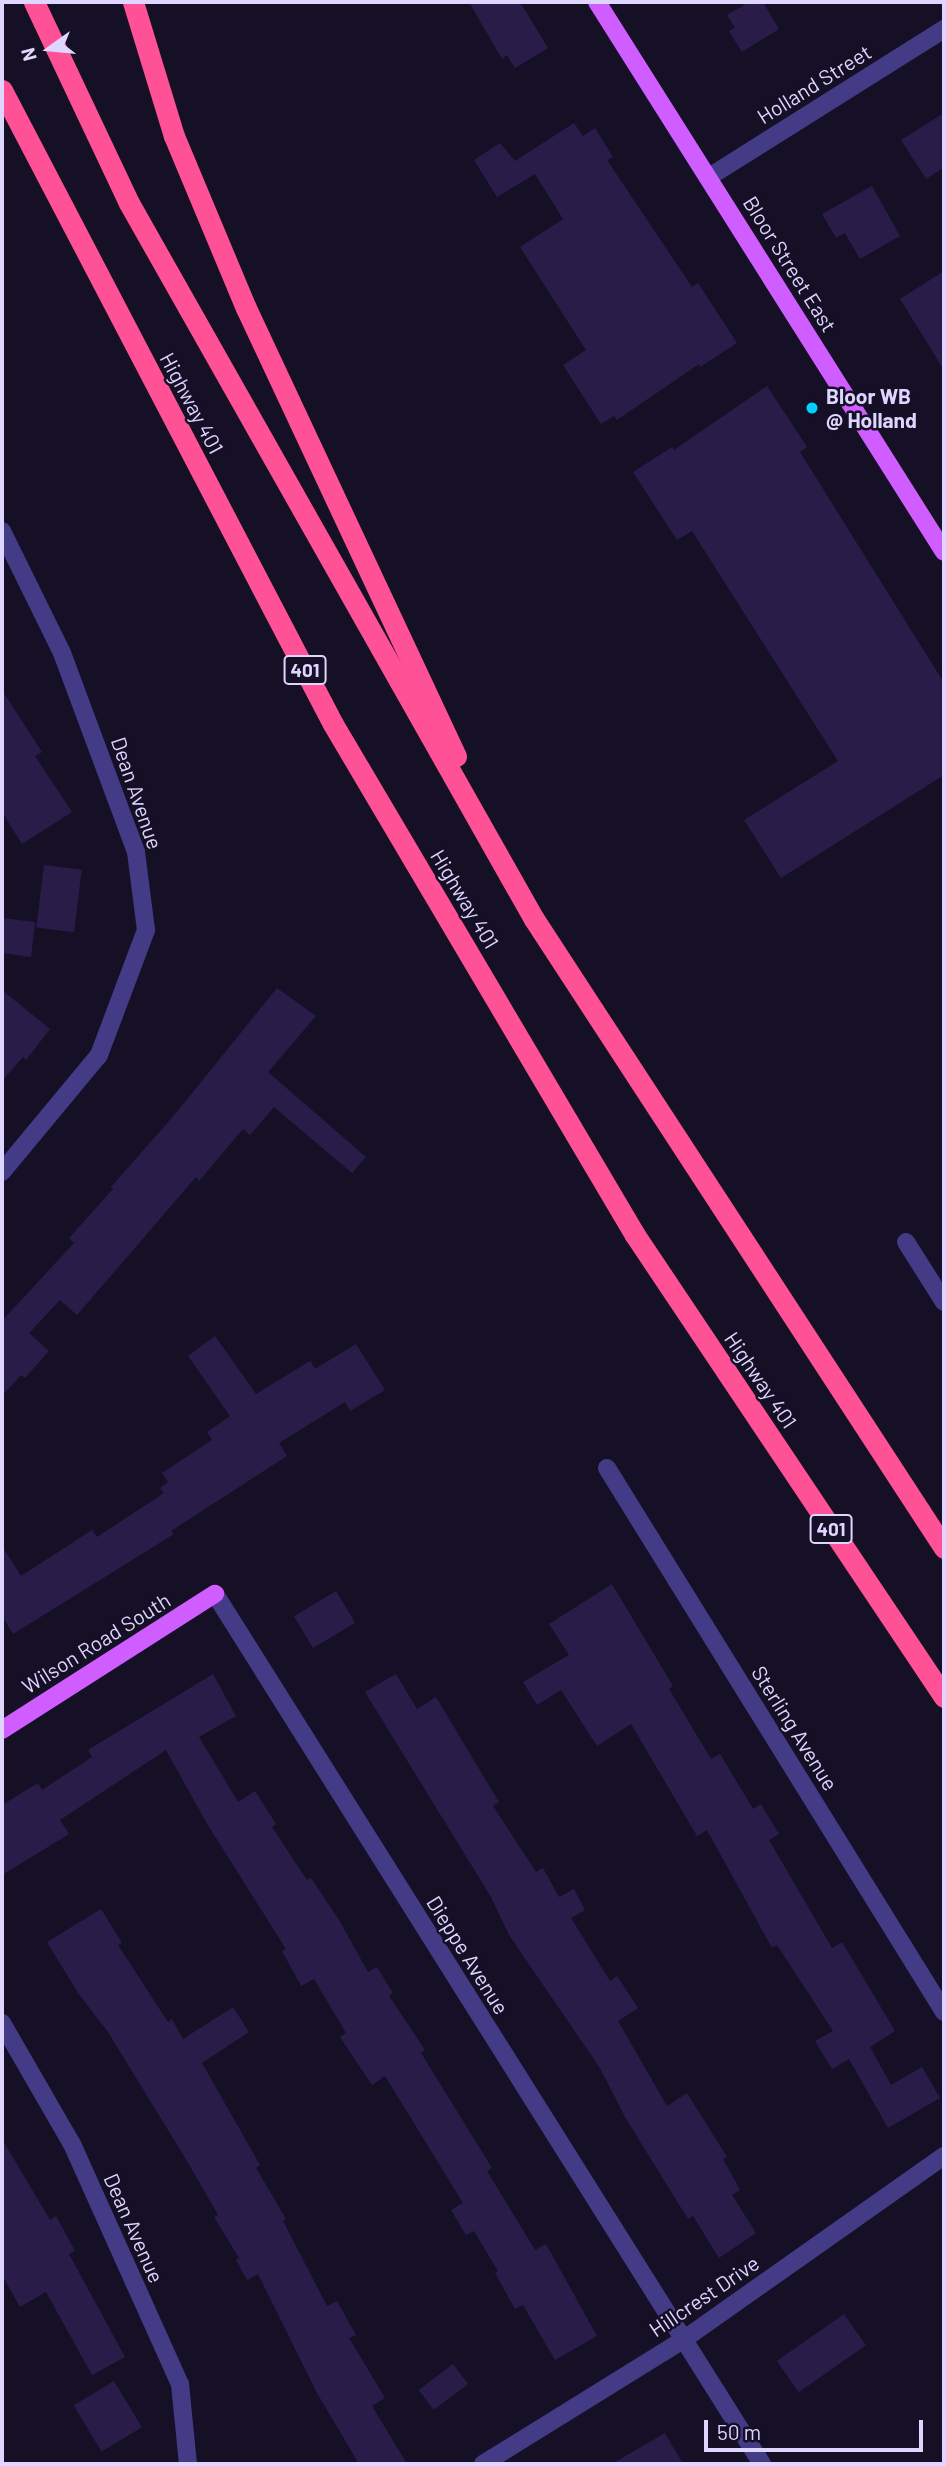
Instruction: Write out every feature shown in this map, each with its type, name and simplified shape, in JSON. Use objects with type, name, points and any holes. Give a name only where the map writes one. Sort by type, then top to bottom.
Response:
[{"type":"highway","name":"Highway 401","points":[[34,2],[129,203],[534,919],[944,1548]]},
{"type":"highway","points":[[132,2],[174,136],[246,308],[534,919]]},
{"type":"highway","name":"Highway 401","points":[[2,90],[333,724],[635,1235],[944,1697]]},
{"type":"main road","name":"Bloor Street East","points":[[597,2],[944,552]]},
{"type":"main road","name":"Wilson Road South","points":[[2,1730],[215,1594]]},
{"type":"street","name":"Holland Street","points":[[709,177],[944,29]]},
{"type":"street","name":"Dean Avenue","points":[[2,531],[61,653],[136,852],[146,930],[99,1055],[2,1172]]},
{"type":"street","points":[[906,1242],[944,1302]]},
{"type":"street","name":"Sterling Avenue","points":[[607,1468],[944,2012]]},
{"type":"street","name":"Dieppe Avenue","points":[[215,1594],[762,2464]]},
{"type":"street","name":"Dean Avenue","points":[[2,2023],[72,2144],[180,2384],[188,2464]]},
{"type":"street","name":"Hillcrest Drive","points":[[483,2464],[683,2340],[944,2156]]},
{"type":"building","points":[[469,2],[520,2],[548,48],[515,68],[507,55],[502,59]]},
{"type":"building","points":[[749,2],[763,2],[779,29],[742,52],[729,31],[735,28],[727,15]]},
{"type":"building","points":[[944,113],[944,167],[926,179],[901,140]]},
{"type":"building","points":[[574,123],[583,136],[595,128],[613,157],[607,160],[692,287],[698,283],[737,343],[700,367],[699,364],[617,420],[614,416],[601,424],[563,365],[586,350],[520,247],[563,219],[535,174],[497,197],[474,160],[500,143],[515,161]]},
{"type":"building","points":[[872,186],[900,236],[860,259],[845,233],[836,238],[822,214]]},
{"type":"building","points":[[944,271],[944,370],[900,299]]},
{"type":"building","points":[[767,386],[807,447],[800,452],[944,683],[944,775],[781,878],[744,820],[838,761],[692,531],[677,540],[633,472],[672,447],[674,450]]},
{"type":"building","points":[[2,690],[42,752],[35,756],[72,812],[22,844],[2,812]]},
{"type":"building","points":[[44,865],[82,870],[74,932],[36,928]]},
{"type":"building","points":[[2,918],[35,922],[31,957],[2,953]]},
{"type":"building","points":[[277,988],[316,1016],[268,1072],[366,1157],[352,1173],[274,1107],[250,1135],[243,1129],[199,1181],[196,1177],[77,1315],[60,1300],[29,1333],[49,1351],[25,1378],[21,1375],[2,1396],[2,1321],[74,1243],[69,1238],[113,1189],[111,1187],[176,1113]]},
{"type":"building","points":[[2,990],[50,1029],[26,1060],[23,1057],[2,1081]]},
{"type":"building","points":[[215,1336],[256,1394],[310,1361],[315,1369],[356,1344],[385,1390],[350,1411],[345,1402],[279,1443],[287,1456],[171,1531],[174,1534],[13,1634],[2,1616],[2,1546],[21,1576],[92,1530],[97,1537],[164,1493],[160,1488],[168,1482],[162,1473],[212,1440],[207,1432],[230,1416],[188,1356]]},
{"type":"building","points":[[612,1584],[673,1686],[669,1689],[711,1759],[720,1754],[753,1809],[761,1804],[779,1834],[769,1840],[832,1948],[842,1942],[895,2031],[870,2047],[891,2085],[922,2067],[940,2098],[888,2128],[849,2059],[832,2069],[815,2041],[833,2031],[777,1945],[772,1948],[707,1830],[697,1836],[631,1724],[597,1746],[561,1690],[537,1705],[523,1682],[569,1655],[549,1624]]},
{"type":"building","points":[[336,1591],[355,1623],[313,1648],[294,1616]]},
{"type":"building","points":[[213,1674],[236,1716],[199,1737],[238,1802],[255,1791],[276,1824],[272,1827],[307,1880],[311,1878],[339,1920],[368,1972],[377,1967],[393,1993],[389,1996],[425,2050],[421,2053],[492,2168],[487,2171],[535,2250],[546,2244],[597,2336],[555,2360],[523,2305],[515,2309],[495,2273],[498,2271],[474,2231],[466,2235],[451,2210],[463,2203],[385,2076],[372,2085],[340,2037],[346,2033],[314,1979],[301,1986],[282,1951],[286,1949],[206,1822],[166,1750],[60,1820],[69,1834],[2,1875],[2,1805],[38,1783],[42,1790],[92,1757],[88,1750]]},
{"type":"building","points":[[396,1674],[417,1709],[436,1697],[499,1802],[493,1806],[536,1872],[543,1868],[559,1897],[574,1889],[585,1910],[571,1918],[610,1981],[617,1976],[638,2008],[618,2021],[667,2106],[687,2093],[727,2157],[723,2159],[740,2190],[732,2195],[756,2233],[719,2258],[693,2216],[688,2219],[625,2117],[600,2068],[509,1935],[491,1897],[365,1692]]},
{"type":"building","points":[[101,1909],[122,1943],[118,1945],[168,2022],[172,2019],[183,2039],[233,2007],[249,2032],[202,2063],[260,2165],[256,2168],[286,2219],[283,2221],[327,2306],[337,2301],[356,2335],[349,2338],[385,2398],[372,2406],[407,2464],[359,2464],[317,2393],[258,2274],[247,2280],[236,2260],[239,2258],[214,2217],[218,2215],[187,2161],[108,2032],[78,1993],[47,1942]]},
{"type":"building","points":[[2,2139],[50,2220],[56,2216],[75,2251],[69,2254],[125,2357],[92,2375],[46,2292],[20,2307],[2,2275]]},
{"type":"building","points":[[844,2314],[866,2345],[799,2392],[777,2361]]},
{"type":"building","points":[[453,2364],[468,2384],[434,2410],[419,2390]]},
{"type":"building","points":[[114,2381],[142,2427],[102,2451],[74,2405]]},
{"type":"building","points":[[665,2433],[683,2464],[612,2464]]},
{"type":"place","name":"Bloor WB @ Holland","points":[[812,408]]}]
